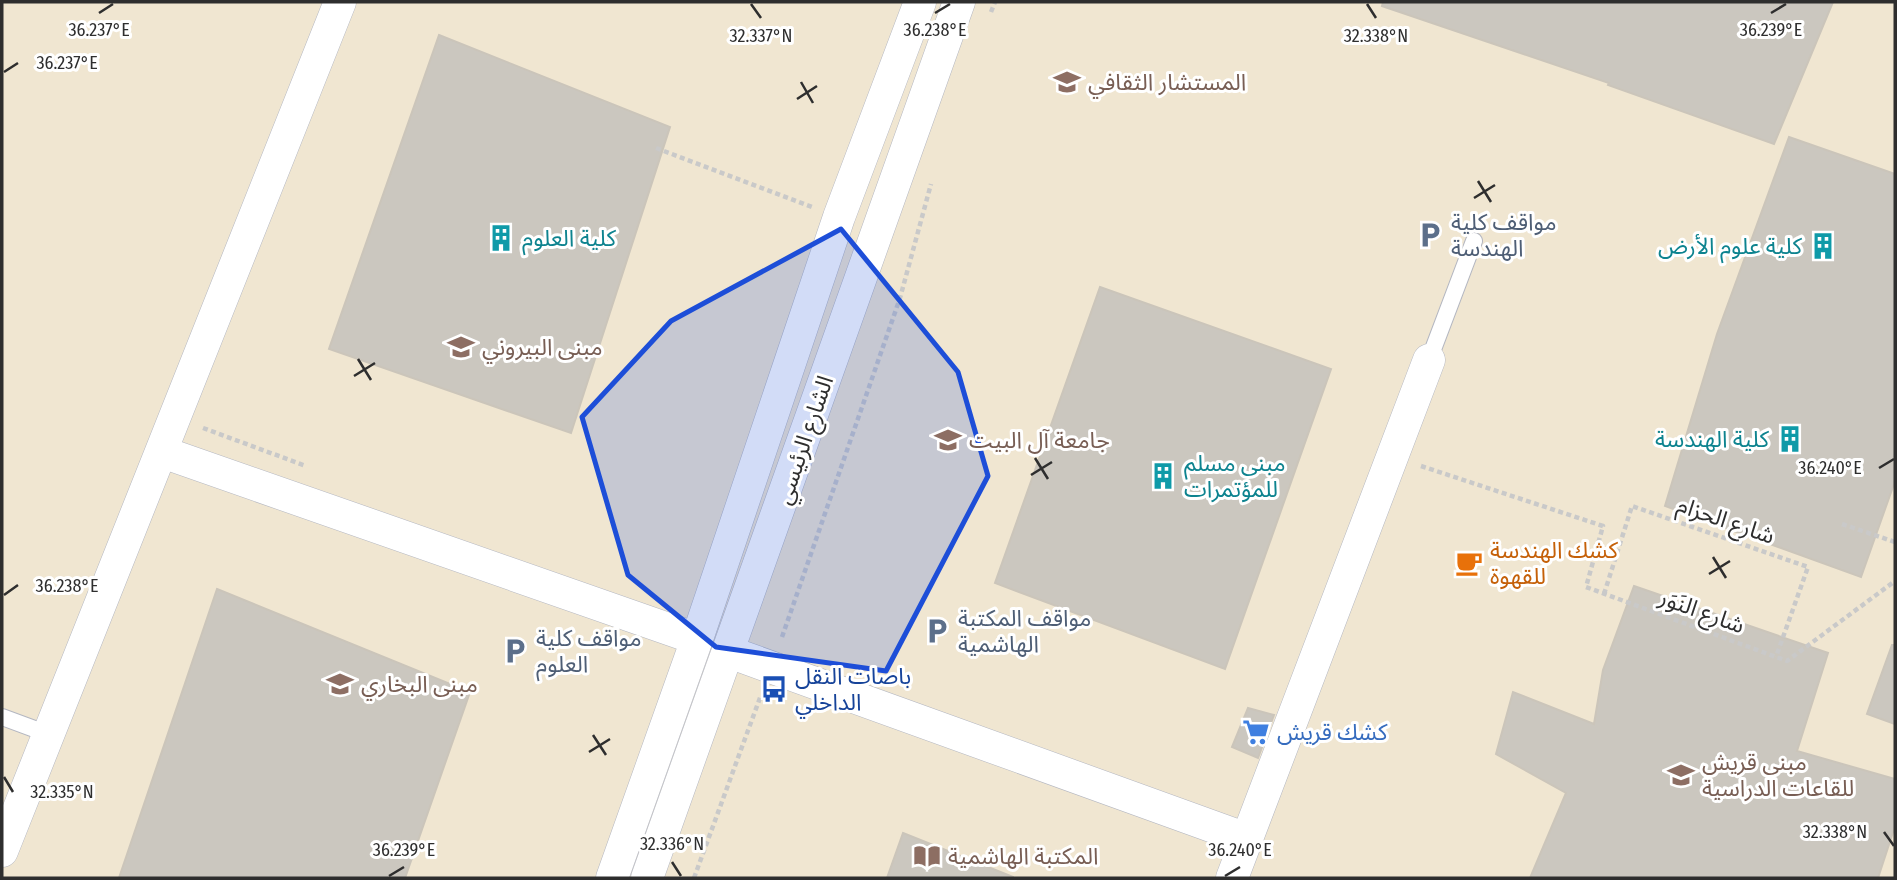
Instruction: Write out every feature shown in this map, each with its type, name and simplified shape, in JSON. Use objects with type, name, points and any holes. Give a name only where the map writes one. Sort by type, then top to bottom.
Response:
[{"type":"street","points":[[2,851],[11,799],[48,734],[340,2]]},
{"type":"street","name":"الشارع الرئيسي","points":[[647,878],[959,2]]},
{"type":"street","points":[[914,16],[944,42]]},
{"type":"street","name":"الشارع الرئيسي","points":[[612,878],[697,639],[839,217],[914,16]]},
{"type":"street","points":[[1232,878],[1429,360]]},
{"type":"street","points":[[162,452],[697,639]]},
{"type":"street","points":[[712,594],[746,604]]},
{"type":"street","points":[[729,652],[1247,839]]},
{"type":"street","points":[[681,684],[713,697]]},
{"type":"lane","points":[[1429,360],[1474,241]]},
{"type":"lane","points":[[2,717],[48,734]]},
{"type":"path","points":[[656,148],[839,217]]},
{"type":"path","points":[[694,878],[900,298],[932,179]]},
{"type":"path","points":[[1392,457],[1603,526],[1586,587],[1604,594]]},
{"type":"path","name":"شارع الحزام","points":[[1604,594],[1632,506],[1808,567],[1776,657]]},
{"type":"path","points":[[1842,523],[1895,542]]},
{"type":"path","name":"شارع النَوَر","points":[[1604,594],[1787,661],[1895,581]]},
{"type":"highlighted area","points":[[841,229],[958,372],[988,476],[886,671],[716,647],[628,575],[582,417],[671,321]]},
{"type":"shaded area","name":"جامعة آل البيت","points":[[2,2],[1895,2],[1895,878],[2,878]]},
{"type":"building","points":[[1383,2],[1833,2],[1774,144],[1608,85],[1609,83],[1382,6]]},
{"type":"building","name":"كلية العلوم","points":[[439,35],[670,127],[571,433],[329,349]]},
{"type":"building","points":[[1789,137],[1895,174],[1895,481],[1861,577],[1665,506],[1717,334]]},
{"type":"building","name":"مبنى مسلم للمؤتمرات","points":[[1100,287],[1331,369],[1225,669],[995,583]]},
{"type":"building","name":"مبنى قريش للقاعات الدراسية","points":[[1634,586],[1828,653],[1797,751],[1895,779],[1895,826],[1878,878],[1530,878],[1566,793],[1496,754],[1513,692],[1594,724],[1603,670]]},
{"type":"building","points":[[217,589],[470,692],[405,878],[119,878]]},
{"type":"building","points":[[1892,645],[1895,645],[1895,724],[1867,714]]},
{"type":"building","name":"كشك قريش","points":[[1248,708],[1274,715],[1258,758],[1232,747]]},
{"type":"building","name":"المكتبة الهاشمية","points":[[903,833],[1013,877],[1013,878],[887,878]]},
{"type":"place","name":"المستشار الثقافي","points":[[1067,82]]},
{"type":"place","name":"مواقف كلية الهندسة","points":[[1430,235]]},
{"type":"place","name":"كلية العلوم","points":[[501,238]]},
{"type":"place","name":"كلية علوم الأرض","points":[[1823,246]]},
{"type":"place","name":"مبنى البيروني","points":[[461,347]]},
{"type":"place","name":"كلية الهندسة","points":[[1790,439]]},
{"type":"place","name":"جامعة آل البيت","points":[[948,440]]},
{"type":"place","name":"مبنى مسلم للمؤتمرات","points":[[1163,476]]},
{"type":"place","name":"كشك الهندسة للقهوة","points":[[1469,563]]},
{"type":"place","name":"مواقف المكتبة الهاشمية","points":[[937,631]]},
{"type":"place","name":"مواقف كلية العلوم","points":[[515,651]]},
{"type":"place","name":"مبنى البخاري","points":[[340,684]]},
{"type":"place","name":"باصات النقل الداخلي","points":[[774,689]]},
{"type":"place","name":"كشك قريش","points":[[1256,732]]},
{"type":"place","name":"مبنى قريش للقاعات الدراسية","points":[[1681,775]]},
{"type":"place","name":"المكتبة الهاشمية","points":[[927,856]]}]
